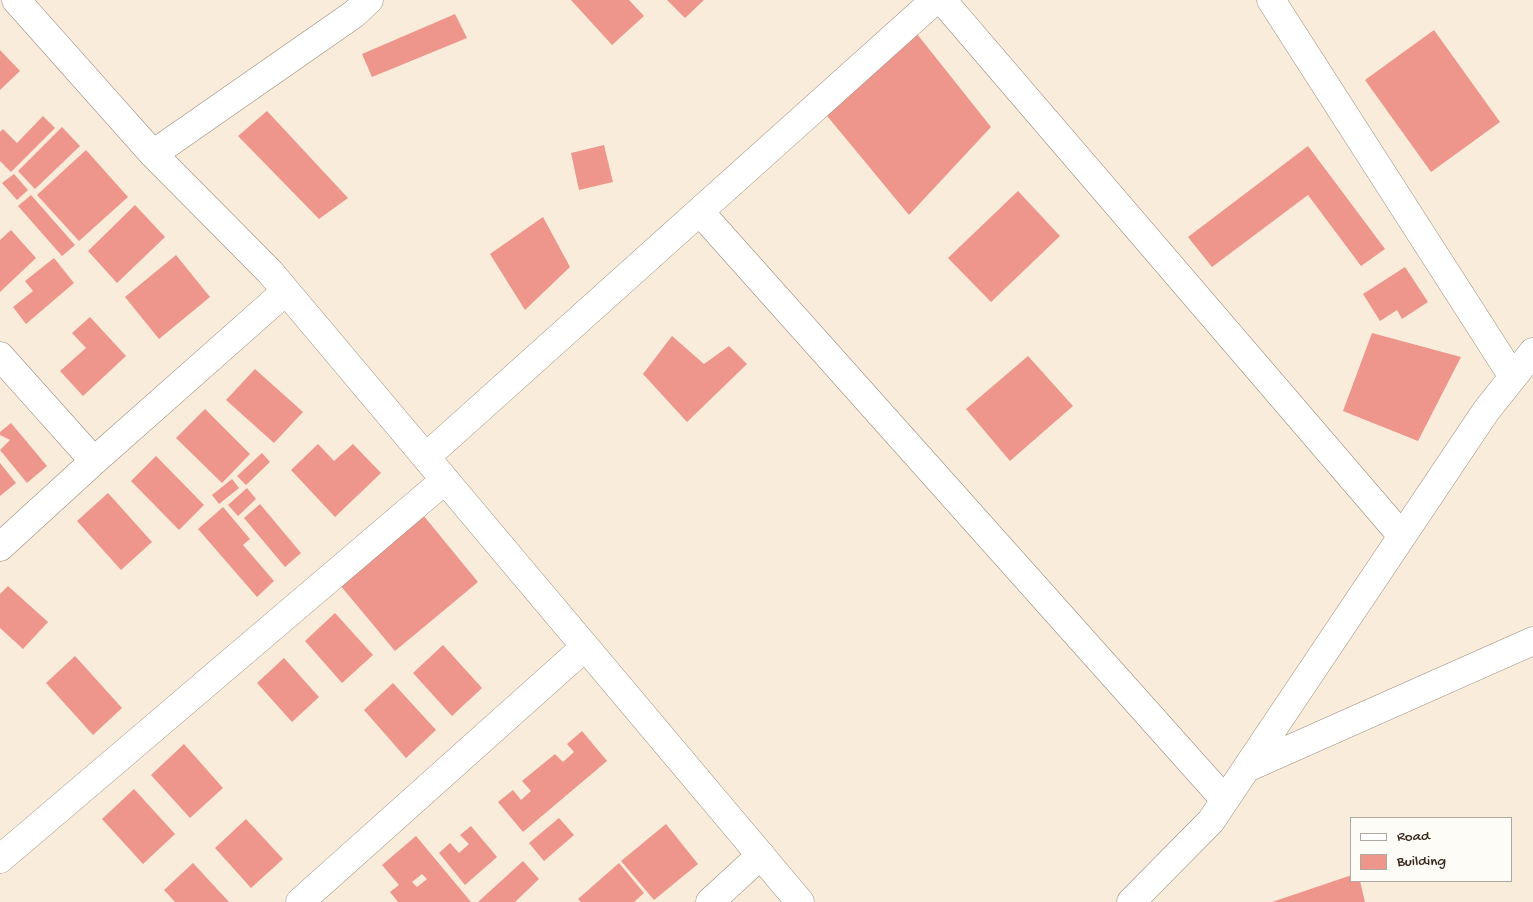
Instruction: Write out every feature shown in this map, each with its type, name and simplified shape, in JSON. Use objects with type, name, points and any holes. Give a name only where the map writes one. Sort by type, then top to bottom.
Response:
[{"type":"street","points":[[16,0],[154,154],[270,272],[800,902]]},
{"type":"street","points":[[154,154],[354,14],[369,0]]},
{"type":"street","points":[[426,457],[935,0]]},
{"type":"street","points":[[942,0],[1402,536]]},
{"type":"street","points":[[1271,0],[1513,377]]},
{"type":"street","points":[[700,212],[1225,800]]},
{"type":"street","points":[[0,548],[94,460],[286,291]]},
{"type":"street","points":[[1131,902],[1211,821],[1486,410],[1533,352]]},
{"type":"street","points":[[0,356],[94,460]]},
{"type":"street","points":[[0,859],[445,480]]},
{"type":"street","points":[[1247,768],[1533,641]]},
{"type":"street","points":[[300,902],[585,647]]},
{"type":"street","points":[[710,902],[761,855]]},
{"type":"building","points":[[571,0],[629,0],[644,16],[612,45]]},
{"type":"building","points":[[667,0],[704,0],[685,18]]},
{"type":"building","points":[[455,14],[467,38],[372,77],[362,54]]},
{"type":"building","points":[[1434,30],[1500,122],[1431,172],[1365,80]]},
{"type":"building","points":[[917,34],[991,127],[909,215],[823,111]]},
{"type":"building","points":[[0,50],[20,71],[0,90]]},
{"type":"building","points":[[267,111],[348,198],[319,219],[238,136]]},
{"type":"building","points":[[43,116],[55,128],[11,172],[0,161],[0,132],[3,129],[17,143]]},
{"type":"building","points":[[62,127],[80,146],[35,189],[18,171]]},
{"type":"building","points":[[604,145],[613,182],[579,190],[571,153]]},
{"type":"building","points":[[1308,146],[1385,249],[1361,266],[1308,195],[1212,267],[1188,237]]},
{"type":"building","points":[[86,150],[128,197],[79,241],[37,195]]},
{"type":"building","points":[[14,174],[28,190],[17,200],[2,183]]},
{"type":"building","points":[[1018,191],[1060,236],[991,302],[948,258]]},
{"type":"building","points":[[31,195],[75,245],[62,256],[18,206]]},
{"type":"building","points":[[135,205],[165,237],[117,283],[88,251]]},
{"type":"building","points":[[543,217],[570,267],[525,310],[490,254]]},
{"type":"building","points":[[11,230],[36,258],[0,292],[0,240]]},
{"type":"building","points":[[176,255],[210,297],[159,339],[125,297]]},
{"type":"building","points":[[54,258],[74,283],[26,324],[13,307],[33,291],[25,281]]},
{"type":"building","points":[[1405,267],[1428,302],[1402,319],[1397,310],[1380,321],[1363,294]]},
{"type":"building","points":[[90,317],[126,356],[83,396],[60,371],[86,348],[72,333]]},
{"type":"building","points":[[1372,333],[1461,357],[1418,441],[1343,411]]},
{"type":"building","points":[[672,336],[704,364],[729,346],[747,364],[687,422],[643,374]]},
{"type":"building","points":[[1028,356],[1073,406],[1010,461],[966,409]]},
{"type":"building","points":[[255,369],[303,412],[274,443],[226,400]]},
{"type":"building","points":[[205,409],[250,454],[222,483],[176,438]]},
{"type":"building","points":[[11,423],[47,466],[27,483],[0,450],[10,440],[0,435],[0,432]]},
{"type":"building","points":[[318,444],[334,461],[353,444],[381,473],[335,517],[291,470]]},
{"type":"building","points":[[262,453],[270,462],[246,485],[237,476]]},
{"type":"building","points":[[156,456],[204,505],[179,530],[131,481]]},
{"type":"building","points":[[0,463],[16,483],[0,496]]},
{"type":"building","points":[[232,479],[239,488],[219,504],[212,495]]},
{"type":"building","points":[[247,488],[256,499],[238,516],[228,505]]},
{"type":"building","points":[[108,493],[152,542],[121,570],[77,521]]},
{"type":"building","points":[[260,504],[301,553],[285,567],[244,518]]},
{"type":"building","points":[[223,507],[250,539],[243,545],[274,581],[257,597],[198,529]]},
{"type":"building","points":[[423,515],[478,582],[395,651],[340,585]]},
{"type":"building","points":[[8,586],[48,622],[23,649],[0,628],[0,594]]},
{"type":"building","points":[[335,613],[373,655],[342,683],[305,641]]},
{"type":"building","points":[[443,645],[482,688],[452,716],[413,673]]},
{"type":"building","points":[[75,656],[122,708],[93,735],[46,683]]},
{"type":"building","points":[[284,658],[319,697],[292,722],[257,683]]},
{"type":"building","points":[[393,683],[436,730],[406,758],[364,710]]},
{"type":"building","points":[[582,731],[607,761],[523,832],[498,802],[513,790],[521,800],[531,791],[522,781],[555,754],[563,762],[574,752],[567,744]]},
{"type":"building","points":[[184,744],[223,788],[190,818],[151,775]]},
{"type":"building","points":[[134,789],[175,834],[143,864],[102,819]]},
{"type":"building","points":[[559,818],[574,835],[544,861],[529,843]]},
{"type":"building","points":[[246,819],[283,859],[251,888],[215,848]]},
{"type":"building","points":[[666,824],[698,864],[654,900],[621,861]]},
{"type":"building","points":[[471,826],[497,857],[465,885],[439,853],[450,843],[459,853],[469,844],[460,835]]},
{"type":"building","points":[[416,836],[471,902],[398,902],[390,892],[399,885],[382,865]],"holes":[[[422,874],[427,879],[417,887],[412,882]]]},
{"type":"building","points":[[523,861],[539,879],[515,902],[478,902]]},
{"type":"building","points":[[193,863],[229,902],[175,902],[164,890]]},
{"type":"building","points":[[619,863],[644,893],[634,902],[581,902],[578,899]]},
{"type":"building","points":[[1350,876],[1350,882],[1360,882],[1365,902],[1272,902]]}]
